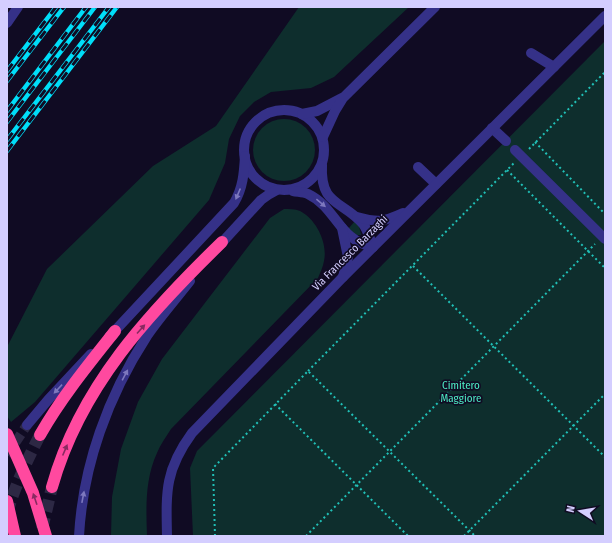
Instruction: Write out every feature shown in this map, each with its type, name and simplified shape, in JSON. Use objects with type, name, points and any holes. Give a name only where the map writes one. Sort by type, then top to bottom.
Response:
[{"type":"highway","points":[[52,487],[77,423],[91,396],[113,362],[126,345],[186,278],[222,242]]},
{"type":"highway","points":[[40,435],[69,390],[115,331]]},
{"type":"highway","points":[[7,434],[31,487],[46,536]]},
{"type":"highway","points":[[7,501],[15,536]]},
{"type":"street","points":[[7,23],[18,7]]},
{"type":"street","points":[[323,137],[343,98],[435,7]]},
{"type":"street","name":"Via Francesco Barzaghi","points":[[167,536],[166,496],[169,478],[182,447],[192,433],[343,277],[605,16]]},
{"type":"street","points":[[531,53],[554,68]]},
{"type":"street","points":[[302,114],[317,111],[343,98]]},
{"type":"street","points":[[289,110],[302,114],[314,123],[323,137],[325,151],[321,178],[324,190],[332,201],[354,216],[364,226],[373,247],[362,245],[353,240],[330,211],[307,193],[291,190],[277,190],[263,185],[253,176],[248,166],[244,150],[247,137],[253,125],[263,116],[276,111],[289,110]]},
{"type":"street","points":[[492,128],[506,141]]},
{"type":"street","points":[[518,153],[604,238]]},
{"type":"street","points":[[27,425],[82,362],[115,331],[234,203],[241,189],[245,156]]},
{"type":"street","points":[[291,190],[304,186],[315,177],[322,165]]},
{"type":"street","points":[[418,167],[436,184]]},
{"type":"street","points":[[78,536],[82,501],[93,452],[102,424],[124,376],[165,311],[222,242],[261,200],[277,190]]},
{"type":"street","points":[[354,216],[376,222],[386,221],[410,210]]},
{"type":"street","points":[[342,228],[348,257],[343,277]]},
{"type":"path","points":[[215,536],[213,468],[507,170],[518,153],[535,142],[605,72]]},
{"type":"path","points":[[535,142],[605,214]]},
{"type":"path","points":[[507,170],[605,268]]},
{"type":"path","points":[[306,536],[588,251],[604,238]]},
{"type":"path","points":[[413,266],[605,457]]},
{"type":"path","points":[[308,371],[475,536]]},
{"type":"path","points":[[464,536],[605,394]]},
{"type":"path","points":[[275,404],[408,536]]},
{"type":"green space","points":[[299,7],[409,7],[334,77],[311,88],[271,92],[254,102],[240,116],[229,139],[225,163],[209,200],[35,402],[11,422],[7,416],[7,347],[47,269],[153,166],[216,126]]},
{"type":"green space","name":"Cimitero Maggiore","points":[[605,41],[605,536],[193,536],[190,468],[197,451]]},
{"type":"green space","points":[[284,119],[296,122],[306,128],[312,138],[315,150],[312,162],[306,172],[296,178],[284,181],[272,178],[262,172],[256,162],[253,150],[256,138],[262,128],[272,122]]},
{"type":"green space","points":[[284,209],[300,211],[311,220],[320,232],[325,254],[318,278],[171,429],[161,444],[153,463],[148,483],[147,536],[111,536],[112,497],[121,449],[138,402],[162,359],[270,218]]},
{"type":"green space","points":[[355,221],[359,226],[361,235],[357,235],[348,229]]},
{"type":"tunnel","points":[[7,455],[27,425]]},
{"type":"tunnel","points":[[7,513],[30,454],[40,435]]},
{"type":"tunnel","points":[[42,529],[52,487]]},
{"type":"railway","points":[[7,71],[56,7]]},
{"type":"railway","points":[[7,81],[64,7]]},
{"type":"railway","points":[[7,111],[86,7]]},
{"type":"railway","points":[[7,122],[95,7]]},
{"type":"railway","points":[[7,140],[109,7]]},
{"type":"railway","points":[[7,151],[117,7]]}]
